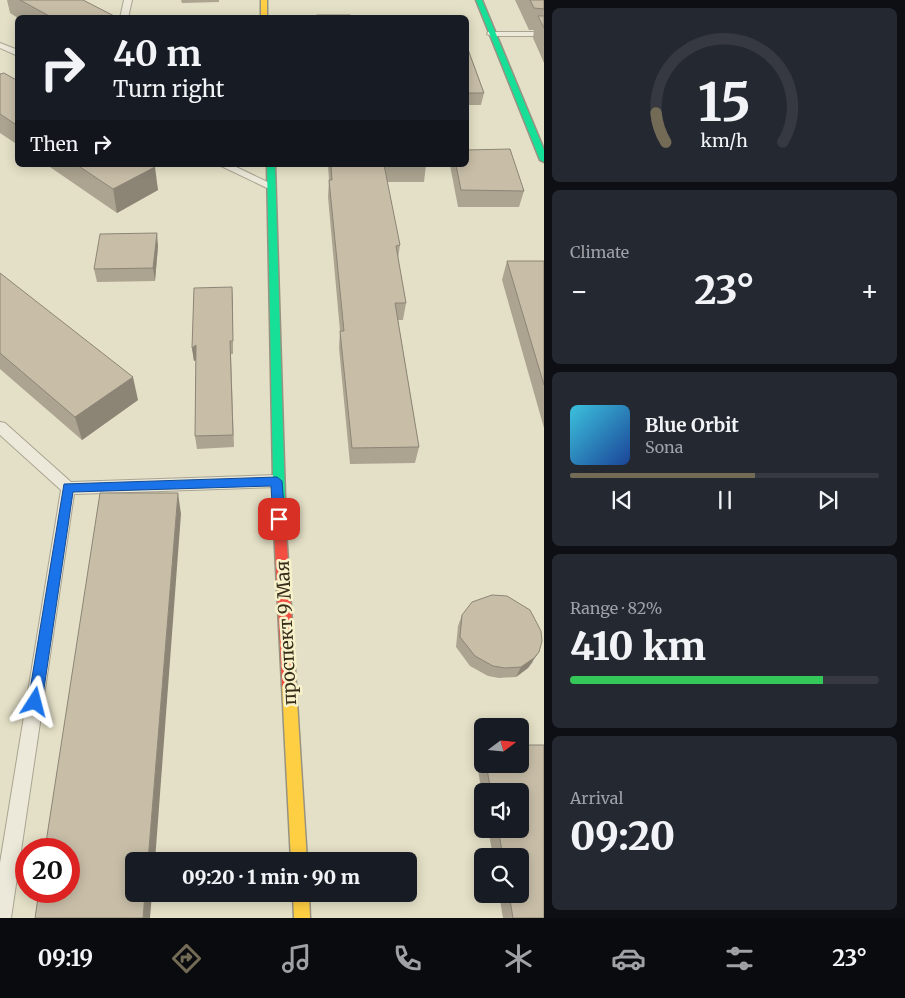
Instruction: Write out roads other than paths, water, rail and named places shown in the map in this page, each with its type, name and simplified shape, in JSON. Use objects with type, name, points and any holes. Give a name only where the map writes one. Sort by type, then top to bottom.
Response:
[{"type":"street","points":[[264,0],[264,15]]},
{"type":"street","points":[[479,0],[491,34],[544,160]]},
{"type":"street","name":"проспект 9 Мая","points":[[270,167],[277,481],[298,852]]},
{"type":"street","points":[[301,902],[302,918]]},
{"type":"lane","points":[[125,15],[128,0]]},
{"type":"lane","points":[[491,34],[544,34]]},
{"type":"lane","points":[[0,45],[15,52]]},
{"type":"lane","points":[[229,167],[272,186]]},
{"type":"lane","points":[[0,427],[68,488],[277,481]]},
{"type":"lane","points":[[1,918],[68,488]]}]
